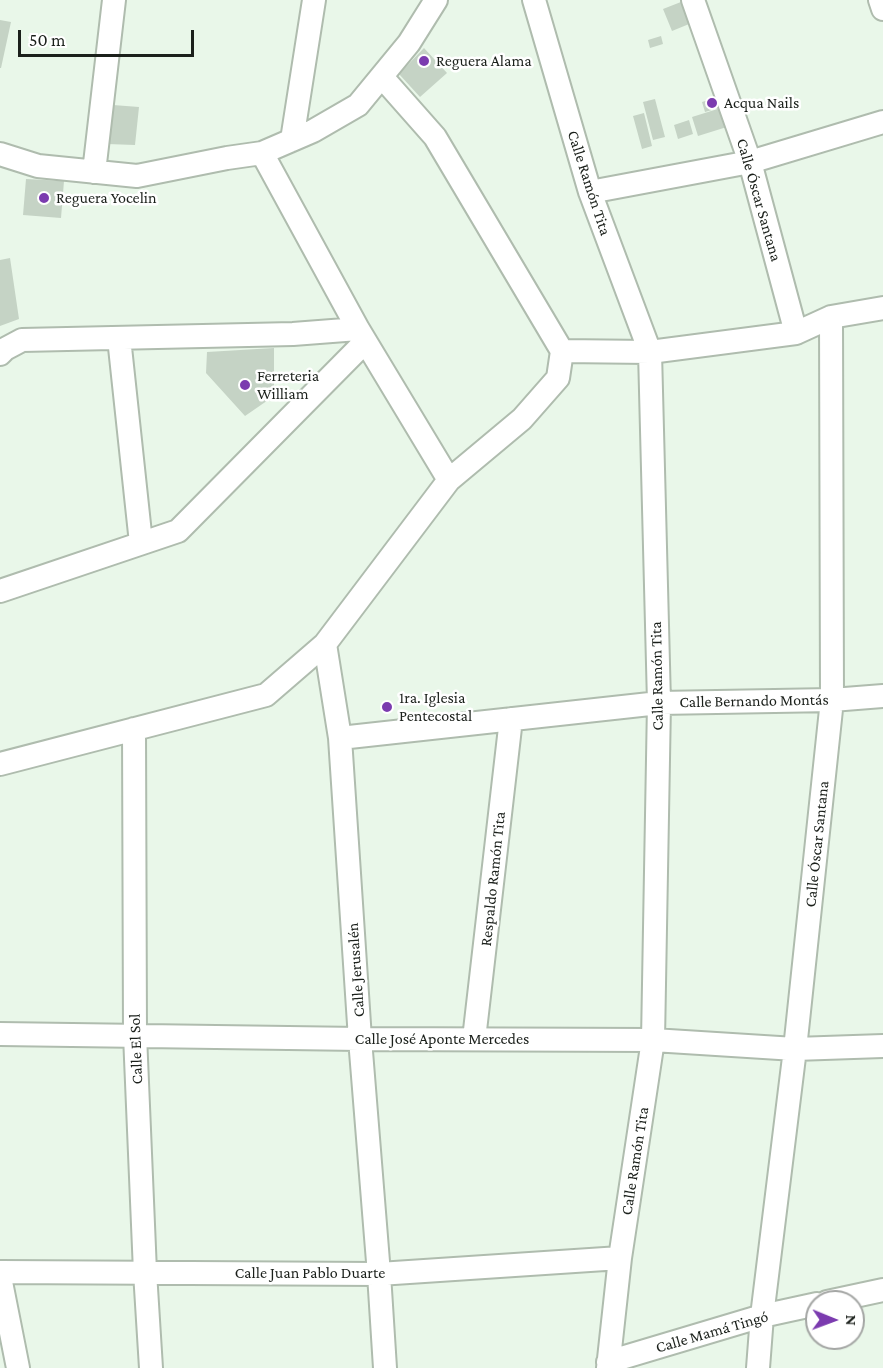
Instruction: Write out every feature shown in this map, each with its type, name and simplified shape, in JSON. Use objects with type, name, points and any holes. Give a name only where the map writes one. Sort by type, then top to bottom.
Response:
[{"type":"street","points":[[94,172],[114,0]]},
{"type":"street","points":[[292,140],[314,0]]},
{"type":"street","points":[[0,154],[39,166],[136,176],[262,153],[313,131],[358,105],[409,43],[436,0]]},
{"type":"street","name":"Calle Ramón Tita","points":[[534,0],[590,192],[650,352],[658,703],[653,1040],[620,1258],[608,1365]]},
{"type":"street","name":"Calle Óscar Santana","points":[[693,0],[750,162],[796,333]]},
{"type":"street","points":[[880,0],[883,9]]},
{"type":"street","points":[[0,764],[266,695],[325,644],[449,480],[522,419],[558,378],[562,351],[435,137],[382,77]]},
{"type":"street","points":[[590,192],[750,162],[883,122]]},
{"type":"street","points":[[262,153],[362,336],[449,480]]},
{"type":"street","points":[[562,351],[650,352],[796,333],[831,317],[883,308]]},
{"type":"street","name":"Calle Óscar Santana","points":[[758,1368],[832,700],[831,317]]},
{"type":"street","points":[[0,354],[22,340],[293,334],[362,336]]},
{"type":"street","points":[[0,591],[178,531],[362,336]]},
{"type":"street","points":[[119,338],[141,543]]},
{"type":"street","name":"Calle Jerusalén","points":[[325,644],[340,738],[385,1368]]},
{"type":"street","name":"Calle Bernando Montás","points":[[340,738],[658,703],[832,700],[883,696]]},
{"type":"street","name":"Respaldo Ramón Tita","points":[[474,1039],[511,719]]},
{"type":"street","name":"Calle El Sol","points":[[134,729],[135,1035],[151,1368]]},
{"type":"street","name":"Calle José Aponte Mercedes","points":[[0,1034],[653,1040],[795,1049],[883,1046]]},
{"type":"street","name":"Calle Juan Pablo Duarte","points":[[0,1272],[380,1274],[620,1258]]},
{"type":"street","points":[[0,1277],[18,1368]]},
{"type":"street","points":[[865,1294],[883,1290]]},
{"type":"street","name":"Calle Mamá Tingó","points":[[608,1365],[762,1316],[805,1307]]},
{"type":"building","points":[[686,0],[694,22],[672,31],[663,9]]},
{"type":"building","points":[[0,20],[11,22],[1,68],[0,68]]},
{"type":"building","points":[[661,36],[663,44],[650,48],[648,40]]},
{"type":"building","name":"Reguera Alama","points":[[424,48],[447,73],[420,97],[399,74]]},
{"type":"building","points":[[722,96],[725,106],[705,112],[702,102]]},
{"type":"building","points":[[655,99],[665,137],[653,140],[643,102]]},
{"type":"building","points":[[113,105],[139,107],[135,145],[107,144]]},
{"type":"building","points":[[724,107],[730,126],[698,136],[692,117]]},
{"type":"building","points":[[644,113],[652,146],[642,149],[633,116]]},
{"type":"building","points":[[689,120],[693,134],[678,139],[674,125]]},
{"type":"building","name":"Reguera Yocelin","points":[[26,179],[64,181],[61,218],[23,215]]},
{"type":"building","points":[[10,258],[19,319],[0,326],[0,260]]},
{"type":"building","name":"Ferreteria William","points":[[274,348],[274,396],[245,416],[206,373],[207,352]]},
{"type":"place","name":"Reguera Alama","points":[[424,61]]},
{"type":"place","name":"Acqua Nails","points":[[712,103]]},
{"type":"place","name":"Reguera Yocelin","points":[[44,198]]},
{"type":"place","name":"Ferreteria William","points":[[245,385]]},
{"type":"place","name":"1ra. Iglesia Pentecostal","points":[[387,707]]}]
